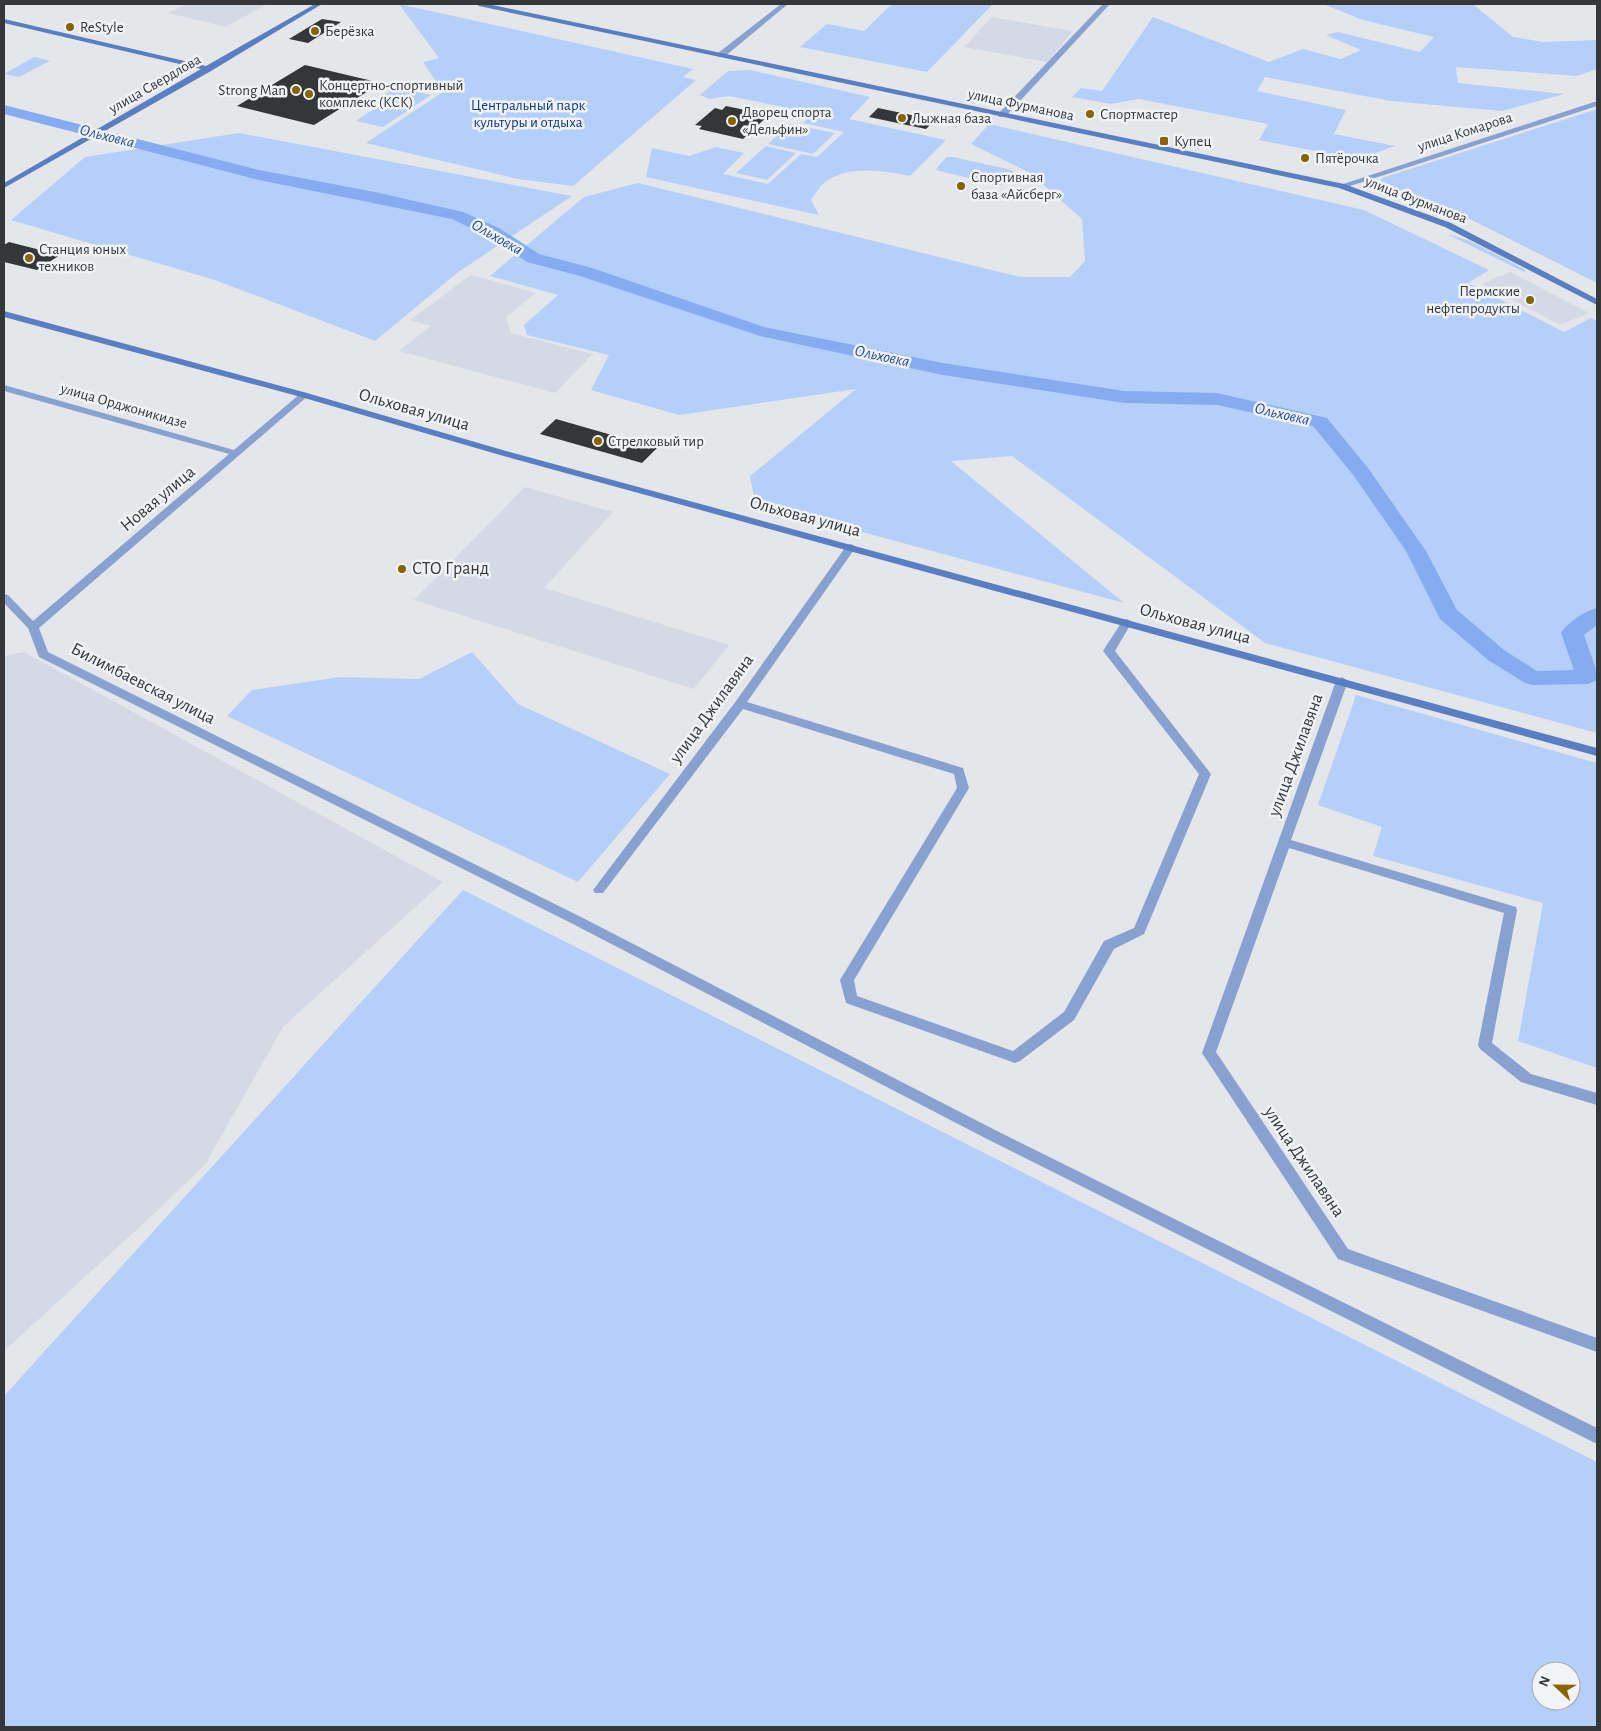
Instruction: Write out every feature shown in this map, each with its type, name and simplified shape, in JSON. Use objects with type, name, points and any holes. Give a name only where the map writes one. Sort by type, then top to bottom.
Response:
[{"type":"main road","name":"улица Свердлова","points":[[4,186],[319,4]]},
{"type":"main road","name":"улица Фурманова","points":[[479,4],[1341,186],[1448,225],[1597,302]]},
{"type":"main road","points":[[4,22],[208,69]]},
{"type":"main road","name":"Ольховая улица","points":[[4,314],[539,463],[1127,622],[1597,752]]},
{"type":"street","points":[[721,55],[785,4]]},
{"type":"street","points":[[1002,115],[1107,4]]},
{"type":"street","name":"улица Комарова","points":[[1341,186],[1597,104]]},
{"type":"street","name":"улица Орджоникидзе","points":[[4,388],[236,453]]},
{"type":"street","name":"Новая улица","points":[[33,627],[304,396]]},
{"type":"street","name":"улица Джилавяна","points":[[599,890],[740,704],[851,547]]},
{"type":"street","name":"Билимбаевская улица","points":[[4,597],[33,627],[43,654],[585,924],[992,1135],[1597,1436]]},
{"type":"street","points":[[740,704],[959,770],[963,788],[847,980],[852,999],[1015,1057],[1069,1016],[1110,945],[1139,931],[1205,774],[1110,651],[1127,622]]},
{"type":"street","name":"улица Джилавяна","points":[[1342,681],[1209,1053],[1343,1254],[1597,1346]]},
{"type":"street","name":"улица Джилавяна","points":[[1284,842],[1511,910],[1485,1045],[1526,1078],[1597,1098]]},
{"type":"shaded area","points":[[186,4],[267,4],[226,27],[168,13]]},
{"type":"shaded area","points":[[992,17],[1073,31],[1047,62],[964,47]]},
{"type":"shaded area","points":[[1510,272],[1589,313],[1560,325],[1482,284]]},
{"type":"shaded area","points":[[471,275],[536,293],[506,317],[511,333],[593,354],[555,393],[399,351],[431,326],[410,320]]},
{"type":"shaded area","points":[[525,487],[613,512],[544,588],[729,645],[694,689],[414,600]]},
{"type":"shaded area","points":[[24,652],[443,882],[283,1027],[206,1163],[155,1213],[4,1351],[4,656]]},
{"type":"green space","name":"Центральный парк культуры и отдыха","points":[[399,4],[693,69],[683,77],[696,80],[573,186],[518,179],[366,143],[443,92],[423,62],[439,58]]},
{"type":"green space","points":[[892,4],[993,4],[927,72],[800,47],[827,24],[864,31]]},
{"type":"green space","points":[[1323,4],[1473,4],[1513,37],[1543,42],[1597,40],[1597,69],[1577,76],[1456,67],[1458,83],[1564,94],[1502,111],[1391,101],[1265,77],[1257,91],[1346,110],[1334,134],[1395,146],[1370,155],[1330,154],[1259,140],[1268,124],[1139,99],[1111,104],[1072,97],[1081,88],[1102,91],[1153,17],[1269,62],[1303,49],[1341,59],[1361,50],[1326,35],[1338,32],[1420,52],[1434,37],[1363,20]]},
{"type":"green space","points":[[34,57],[50,61],[19,77],[4,74]]},
{"type":"green space","points":[[750,70],[870,97],[849,119],[946,140],[910,176],[888,172],[854,171],[832,178],[821,186],[811,200],[819,215],[646,177],[652,148],[689,156],[716,147],[744,153],[723,174],[768,184],[801,154],[817,157],[844,132],[803,123],[813,113],[729,96],[709,99],[700,95],[728,71]]},
{"type":"green space","points":[[396,87],[431,95],[383,127],[356,121],[389,99],[381,97]]},
{"type":"green space","points":[[1597,109],[1597,283],[1462,215],[1386,187],[1380,182],[1382,178]]},
{"type":"green space","points":[[790,124],[835,133],[813,154],[768,144]]},
{"type":"green space","points":[[989,124],[1364,210],[1489,270],[1468,283],[1564,332],[1591,318],[1597,321],[1597,733],[1265,643],[1012,456],[951,461],[1124,603],[755,503],[750,476],[856,389],[679,415],[591,390],[609,355],[527,335],[524,325],[558,295],[490,276],[584,197],[638,183],[1020,277],[1070,277],[1085,261],[1082,219],[1030,173],[971,144]]},
{"type":"green space","points":[[239,133],[572,196],[457,273],[375,341],[215,280],[11,220],[85,157]]},
{"type":"green space","points":[[766,146],[796,153],[767,180],[736,173]]},
{"type":"green space","points":[[947,157],[1012,170],[1015,173],[1005,184],[998,185],[936,169]]},
{"type":"green space","points":[[1447,234],[1470,241],[1524,269],[1526,273]]},
{"type":"green space","points":[[472,652],[518,704],[670,774],[578,882],[227,716],[252,690],[340,677],[419,679]]},
{"type":"green space","points":[[1356,695],[1597,763],[1597,1068],[1518,1041],[1543,903],[1373,856],[1382,827],[1318,805]]},
{"type":"green space","points":[[463,890],[1597,1462],[1597,1727],[4,1727],[4,1396]]},
{"type":"building","name":"Берёзка","points":[[322,19],[341,22],[308,43],[289,39]]},
{"type":"building","name":"Концертно-спортивный комплекс (КСК)","points":[[305,65],[381,83],[314,125],[237,106]]},
{"type":"building","name":"Дворец спорта «Дельфин»","points":[[726,106],[769,115],[743,139],[699,129],[702,126],[695,125],[715,108],[722,110]]},
{"type":"building","name":"Лыжная база","points":[[878,108],[935,120],[926,129],[869,117]]},
{"type":"building","name":"Станция юных техников","points":[[9,242],[60,255],[37,270],[4,262],[4,245]]},
{"type":"building","name":"Стрелковый тир","points":[[556,419],[657,448],[642,463],[540,434]]},
{"type":"waterway","name":"Ольховка","points":[[4,110],[259,175],[457,215],[493,232],[533,258],[586,272],[760,331],[943,369],[1124,397],[1217,399],[1320,422],[1361,472],[1416,551],[1448,614],[1496,655],[1533,678],[1588,677],[1572,633],[1597,615]]},
{"type":"place","name":"ReStyle","points":[[70,27]]},
{"type":"place","name":"Берёзка","points":[[315,31]]},
{"type":"place","name":"Strong Man","points":[[296,90]]},
{"type":"place","name":"Концертно-спортивный комплекс (КСК)","points":[[309,94]]},
{"type":"place","name":"Спортмастер","points":[[1090,114]]},
{"type":"place","name":"Лыжная база","points":[[902,118]]},
{"type":"place","name":"Дворец спорта «Дельфин»","points":[[732,121]]},
{"type":"place","name":"Купец","points":[[1164,141]]},
{"type":"place","name":"Пятёрочка","points":[[1305,158]]},
{"type":"place","name":"Спортивная база «Айсберг»","points":[[961,186]]},
{"type":"place","name":"Станция юных техников","points":[[29,258]]},
{"type":"place","name":"Пермские нефтепродукты","points":[[1530,300]]},
{"type":"place","name":"Стрелковый тир","points":[[598,441]]},
{"type":"place","name":"СТО Гранд","points":[[402,569]]}]
